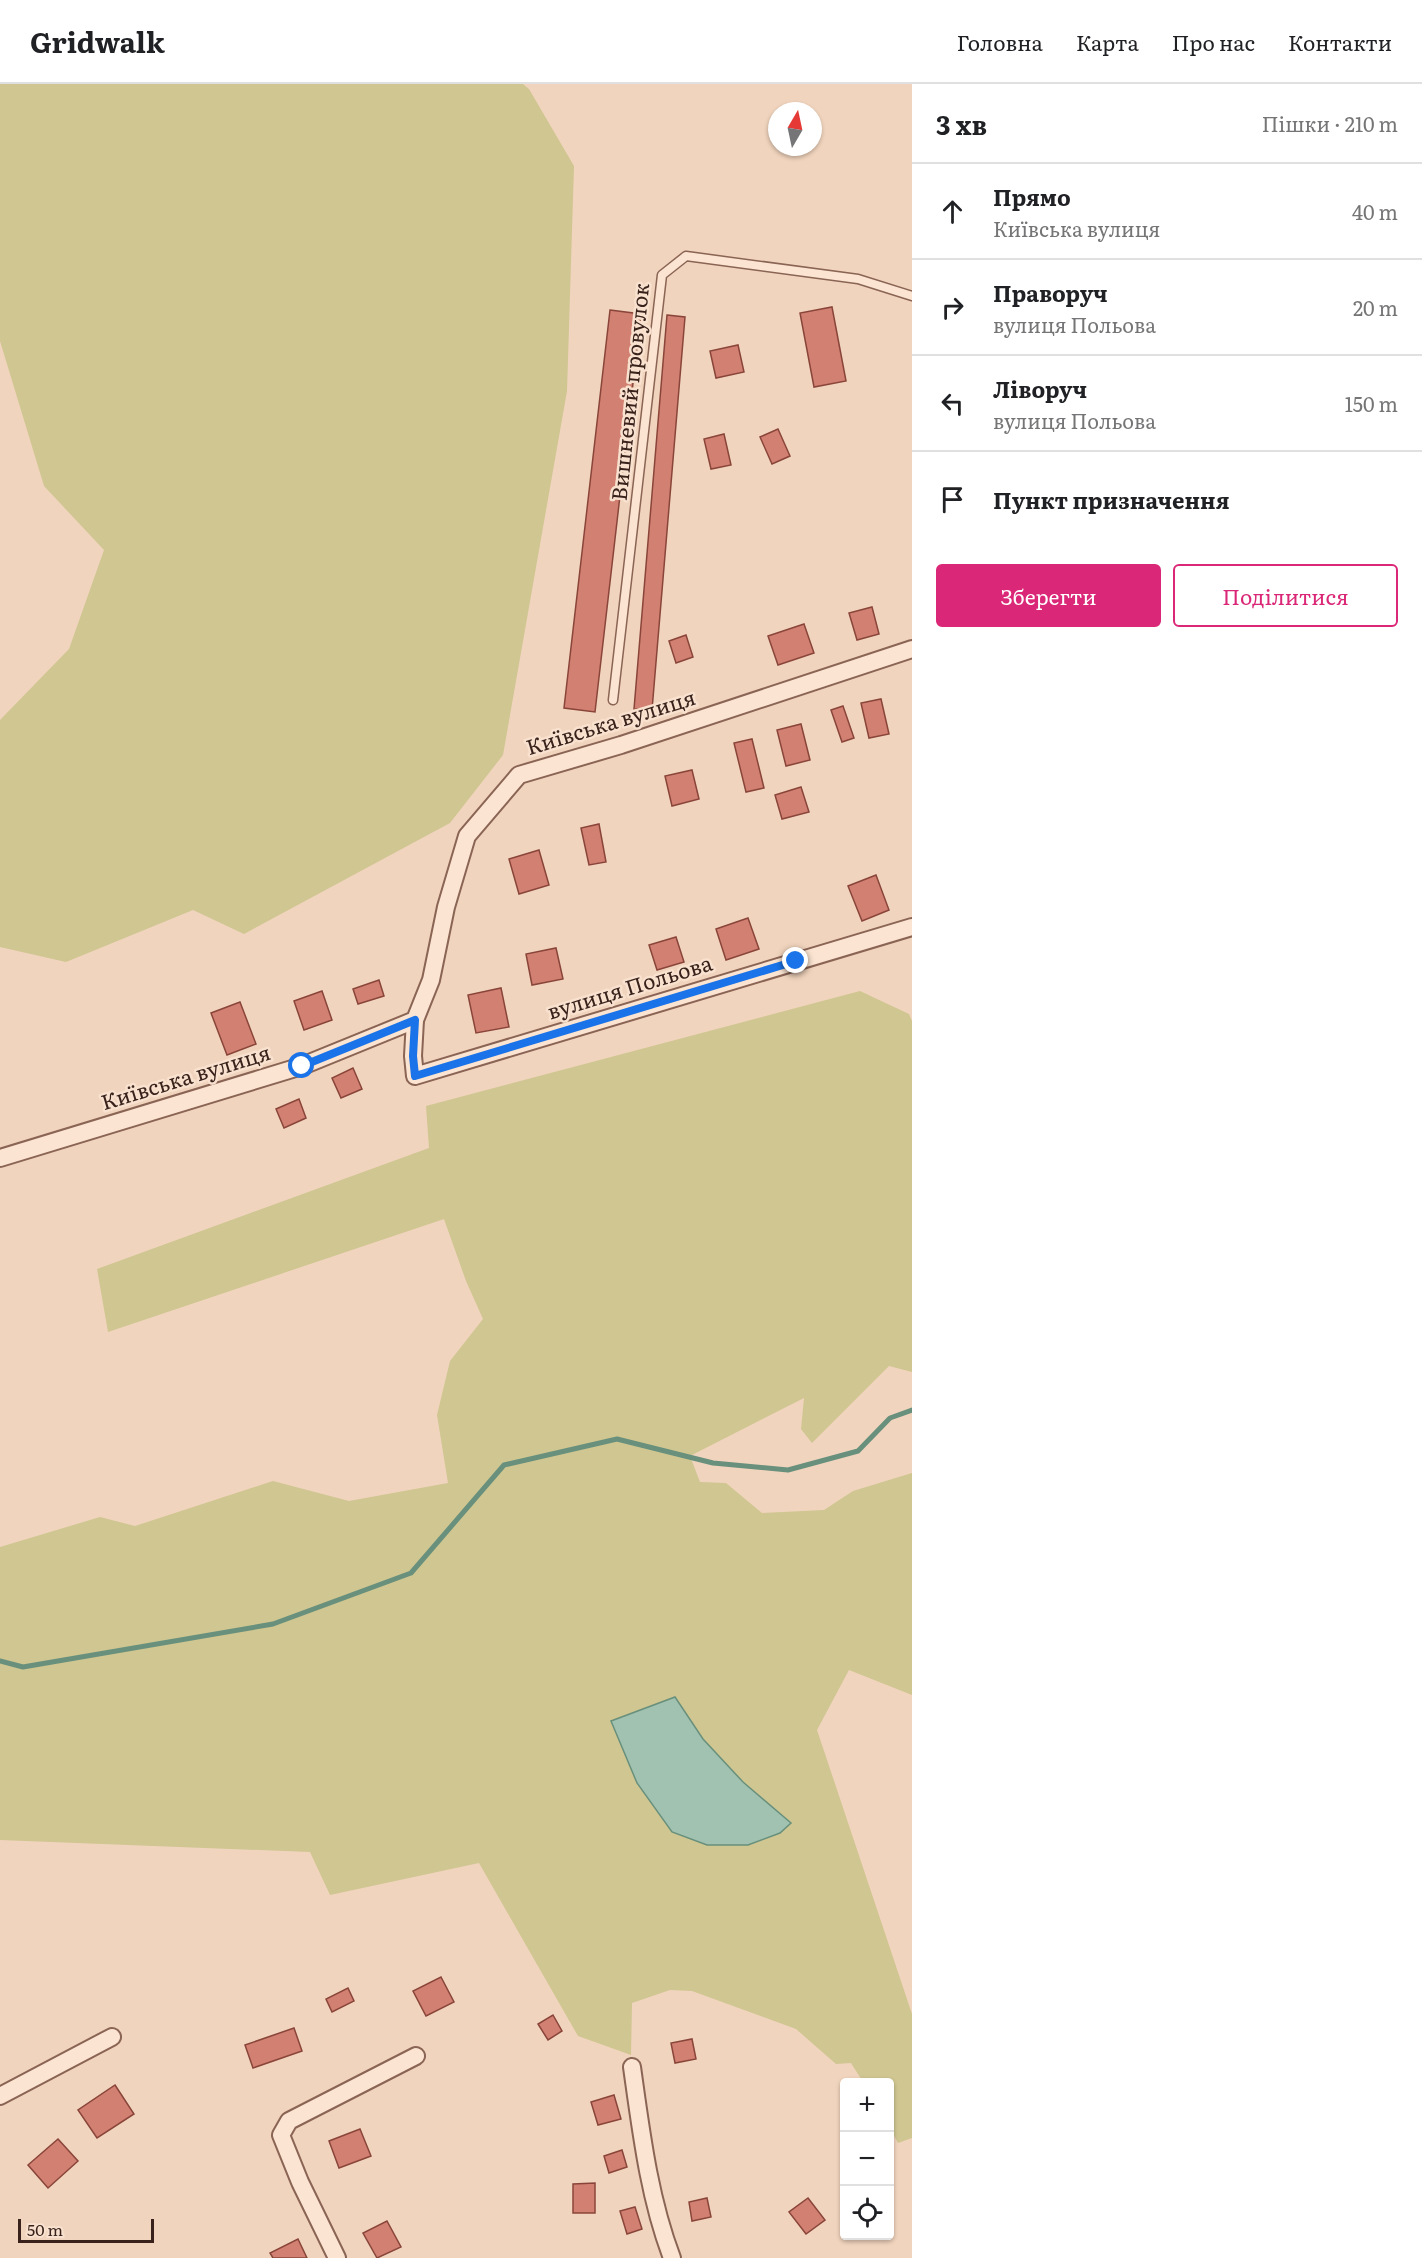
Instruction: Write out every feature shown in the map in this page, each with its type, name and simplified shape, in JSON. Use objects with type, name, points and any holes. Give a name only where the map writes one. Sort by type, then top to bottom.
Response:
[{"type":"street","name":"Київська вулиця","points":[[0,1158],[302,1066],[415,1020],[431,980],[446,907],[467,836],[519,775],[621,745],[912,649]]},
{"type":"street","name":"вулиця Польова","points":[[415,1020],[413,1056],[415,1076],[912,927]]},
{"type":"street","points":[[0,2096],[112,2037]]},
{"type":"street","points":[[337,2258],[300,2182],[281,2135],[289,2121],[416,2056]]},
{"type":"street","points":[[632,2067],[651,2185],[672,2258]]},
{"type":"lane","name":"Вишневий провулок","points":[[613,700],[662,275],[686,256],[858,279],[912,296]]},
{"type":"shaded area","points":[[0,84],[523,84],[529,89],[574,166],[567,391],[503,755],[450,823],[244,934],[193,910],[66,962],[0,947],[0,720],[69,649],[104,550],[44,486],[0,341]]},
{"type":"shaded area","points":[[860,991],[909,1014],[912,1021],[912,1372],[889,1366],[812,1443],[801,1429],[804,1398],[690,1456],[700,1482],[726,1483],[762,1513],[824,1510],[853,1491],[912,1473],[912,1695],[849,1670],[817,1730],[912,2014],[912,2138],[898,2143],[894,2136],[894,2078],[860,2078],[851,2063],[836,2064],[796,2029],[692,1991],[670,1990],[632,2003],[631,2055],[578,2036],[479,1863],[330,1895],[310,1852],[0,1840],[0,1547],[100,1517],[135,1526],[273,1481],[349,1501],[448,1483],[437,1415],[450,1361],[483,1319],[466,1281],[444,1219],[108,1332],[97,1269],[429,1148],[426,1106]]},
{"type":"shaded area","points":[[675,1697],[703,1739],[743,1782],[791,1823],[780,1833],[748,1845],[707,1845],[672,1832],[637,1783],[611,1721]]},
{"type":"building","points":[[832,307],[846,381],[814,387],[800,313]]},
{"type":"building","points":[[610,310],[641,314],[595,712],[564,708]]},
{"type":"building","points":[[667,315],[685,317],[652,710],[634,709]]},
{"type":"building","points":[[738,345],[744,372],[716,378],[710,351]]},
{"type":"building","points":[[778,429],[790,456],[772,464],[760,437]]},
{"type":"building","points":[[724,434],[731,465],[711,469],[704,439]]},
{"type":"building","points":[[872,607],[879,634],[857,640],[849,613]]},
{"type":"building","points":[[804,624],[814,653],[778,665],[768,636]]},
{"type":"building","points":[[686,635],[693,657],[676,663],[669,641]]},
{"type":"building","points":[[881,699],[889,734],[869,738],[861,703]]},
{"type":"building","points":[[843,706],[854,738],[842,742],[831,710]]},
{"type":"building","points":[[801,724],[810,760],[786,766],[777,730]]},
{"type":"building","points":[[752,739],[764,788],[746,792],[734,743]]},
{"type":"building","points":[[692,770],[699,799],[672,806],[665,776]]},
{"type":"building","points":[[801,787],[809,812],[782,819],[775,795]]},
{"type":"building","points":[[599,824],[606,862],[589,865],[581,828]]},
{"type":"building","points":[[539,850],[549,885],[519,894],[509,859]]},
{"type":"building","points":[[876,875],[889,910],[862,921],[848,886]]},
{"type":"building","points":[[748,918],[759,949],[726,960],[716,929]]},
{"type":"building","points":[[676,937],[684,962],[657,970],[649,945]]},
{"type":"building","points":[[556,948],[563,979],[532,985],[526,954]]},
{"type":"building","points":[[379,980],[384,996],[358,1004],[353,989]]},
{"type":"building","points":[[501,988],[509,1027],[476,1033],[468,995]]},
{"type":"building","points":[[322,991],[332,1020],[304,1030],[294,1001]]},
{"type":"building","points":[[240,1002],[256,1044],[227,1055],[211,1013]]},
{"type":"building","points":[[353,1068],[362,1089],[341,1098],[332,1078]]},
{"type":"building","points":[[299,1099],[306,1118],[284,1128],[276,1109]]},
{"type":"building","points":[[441,1977],[454,2002],[426,2016],[413,1991]]},
{"type":"building","points":[[348,1988],[354,2001],[332,2012],[326,1999]]},
{"type":"building","points":[[553,2015],[562,2031],[548,2040],[538,2024]]},
{"type":"building","points":[[294,2028],[302,2051],[253,2068],[245,2045]]},
{"type":"building","points":[[692,2039],[696,2059],[675,2063],[671,2043]]},
{"type":"building","points":[[115,2085],[134,2114],[97,2138],[78,2110]]},
{"type":"building","points":[[614,2095],[621,2119],[598,2125],[591,2102]]},
{"type":"building","points":[[360,2129],[371,2156],[339,2168],[329,2141]]},
{"type":"building","points":[[58,2139],[78,2161],[48,2188],[28,2165]]},
{"type":"building","points":[[622,2150],[627,2167],[609,2173],[604,2156]]},
{"type":"building","points":[[595,2183],[595,2213],[573,2213],[573,2184]]},
{"type":"building","points":[[707,2198],[711,2217],[692,2221],[689,2202]]},
{"type":"building","points":[[808,2198],[825,2220],[806,2234],[789,2212]]},
{"type":"building","points":[[635,2207],[642,2229],[627,2234],[620,2211]]},
{"type":"building","points":[[387,2221],[401,2247],[377,2258],[363,2233]]},
{"type":"building","points":[[298,2239],[307,2258],[273,2258],[270,2253]]},
{"type":"waterway","points":[[0,1661],[23,1667],[273,1624],[411,1573],[504,1465],[617,1439],[713,1463],[788,1470],[858,1451],[890,1418],[912,1410]]},
{"type":"route","points":[[302,1066],[415,1020],[413,1056],[415,1076],[796,961]]}]
